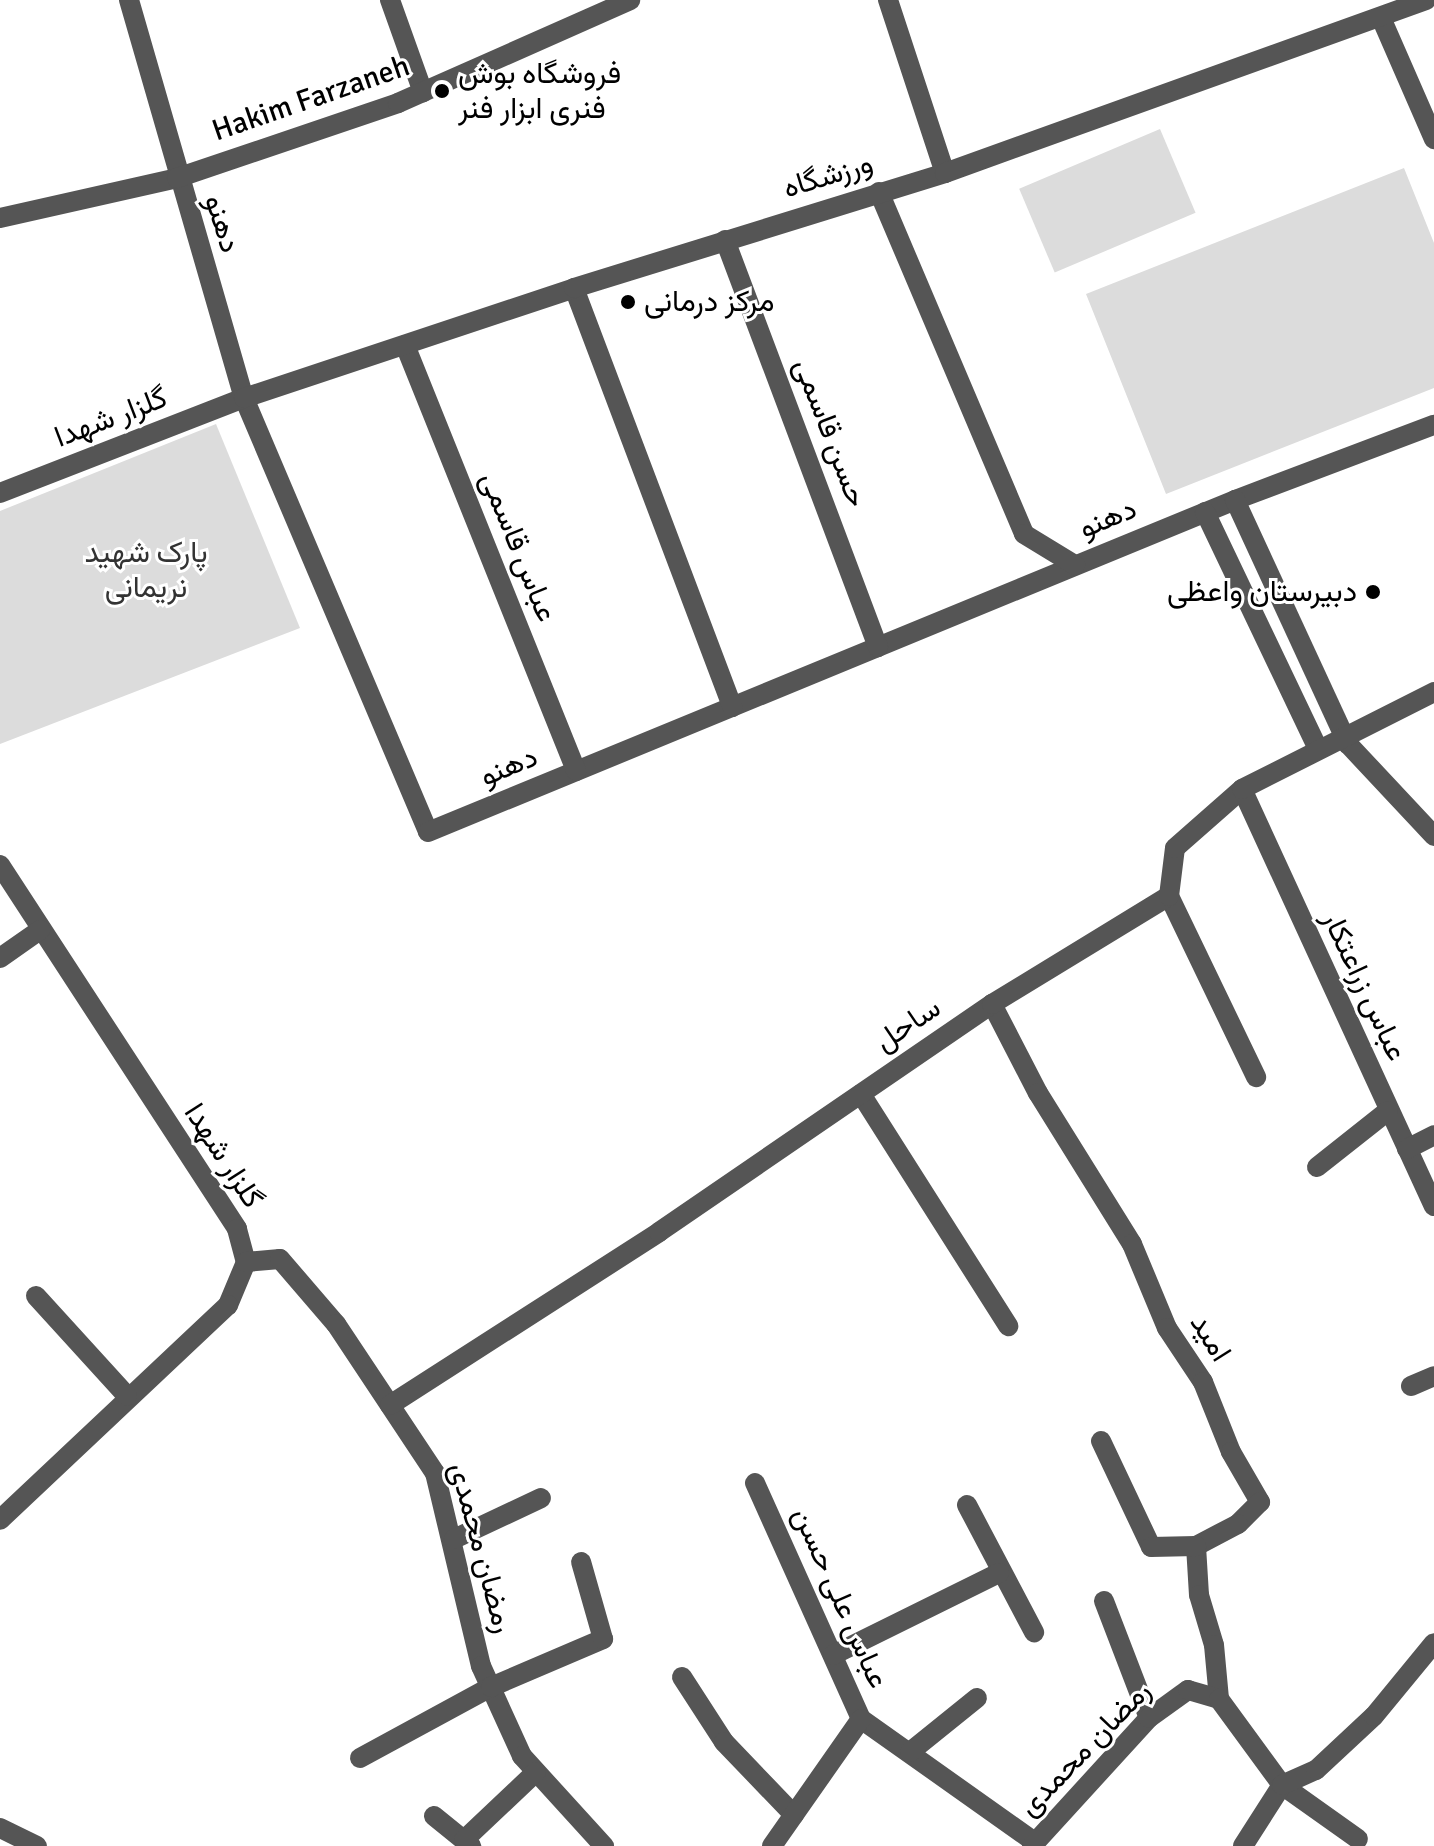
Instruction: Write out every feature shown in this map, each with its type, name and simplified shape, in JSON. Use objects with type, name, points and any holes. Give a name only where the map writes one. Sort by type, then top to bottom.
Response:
[{"type":"street","name":"دهنو","points":[[129,0],[177,178],[244,398],[428,832],[1205,512],[1434,425]]},
{"type":"street","points":[[390,0],[423,92]]},
{"type":"street","points":[[888,0],[945,173]]},
{"type":"street","name":"ورزشگاه","points":[[244,398],[574,288],[945,173],[1382,20],[1426,0]]},
{"type":"street","name":"Hakim Farzaneh","points":[[0,218],[177,178],[423,92],[620,2]]},
{"type":"street","points":[[1382,20],[1434,139]]},
{"type":"street","points":[[879,192],[1024,534],[1075,565]]},
{"type":"street","name":"حسن قاسمی","points":[[725,240],[878,647]]},
{"type":"street","points":[[574,288],[732,707]]},
{"type":"street","name":"عباس قاسمی","points":[[405,345],[576,771]]},
{"type":"street","name":"گلزار شهدا","points":[[0,493],[244,398]]},
{"type":"street","points":[[1235,500],[1344,736],[1434,836]]},
{"type":"street","points":[[1205,512],[1318,749]]},
{"type":"street","points":[[1256,1077],[1169,896],[1175,848],[1242,789],[1434,692]]},
{"type":"street","name":"عباس زراعتکار","points":[[1242,789],[1434,1206]]},
{"type":"street","name":"گلزار شهدا","points":[[0,865],[237,1229],[246,1262]]},
{"type":"street","name":"ساحل","points":[[390,1405],[992,1004],[1169,896]]},
{"type":"street","points":[[0,958],[40,930]]},
{"type":"street","name":"امید","points":[[992,1004],[1038,1093],[1132,1244],[1167,1328],[1203,1382],[1231,1452],[1260,1502],[1238,1524],[1196,1546]]},
{"type":"street","points":[[861,1094],[1008,1326]]},
{"type":"street","points":[[1317,1167],[1388,1111]]},
{"type":"street","points":[[1407,1149],[1434,1135]]},
{"type":"street","name":"رمضان محمدی","points":[[246,1262],[280,1259],[336,1324],[435,1473],[454,1539],[481,1666],[522,1756],[604,1846]]},
{"type":"street","points":[[0,1520],[127,1396],[228,1305],[246,1262]]},
{"type":"street","points":[[36,1296],[127,1396]]},
{"type":"street","points":[[1411,1386],[1434,1376]]},
{"type":"street","points":[[1101,1441],[1151,1547],[1196,1546],[1199,1595],[1214,1645],[1219,1699],[1282,1785],[1358,1839]]},
{"type":"street","name":"عباس علی حسن","points":[[755,1483],[861,1719],[1034,1844]]},
{"type":"street","points":[[454,1539],[541,1498]]},
{"type":"street","points":[[967,1505],[999,1573],[1034,1632]]},
{"type":"street","points":[[360,1758],[491,1687],[603,1639],[581,1562]]},
{"type":"street","points":[[833,1655],[999,1573]]},
{"type":"street","points":[[1104,1601],[1149,1718]]},
{"type":"street","points":[[1243,1846],[1282,1785],[1316,1770],[1374,1716],[1434,1643]]},
{"type":"street","points":[[682,1677],[724,1742],[794,1815]]},
{"type":"street","name":"رمضان محمدی","points":[[1034,1844],[1149,1718],[1188,1690],[1219,1699]]},
{"type":"street","points":[[910,1752],[977,1698]]},
{"type":"street","points":[[772,1846],[861,1719]]},
{"type":"street","points":[[434,1816],[467,1843],[536,1772]]},
{"type":"street","points":[[0,1828],[27,1844]]},
{"type":"green space","points":[[1160,129],[1196,213],[1055,273],[1019,189]]},
{"type":"green space","points":[[1404,168],[1434,243],[1434,388],[1166,494],[1086,294]]},
{"type":"green space","name":"پارک شهید نریمانی","points":[[216,424],[300,628],[0,744],[0,511]]},
{"type":"place","name":"فروشگاه بوش فنری ابزار فنر","points":[[442,91]]},
{"type":"place","name":"مرکز درمانی","points":[[628,302]]},
{"type":"place","name":"دبیرستان واعظی","points":[[1373,592]]}]
